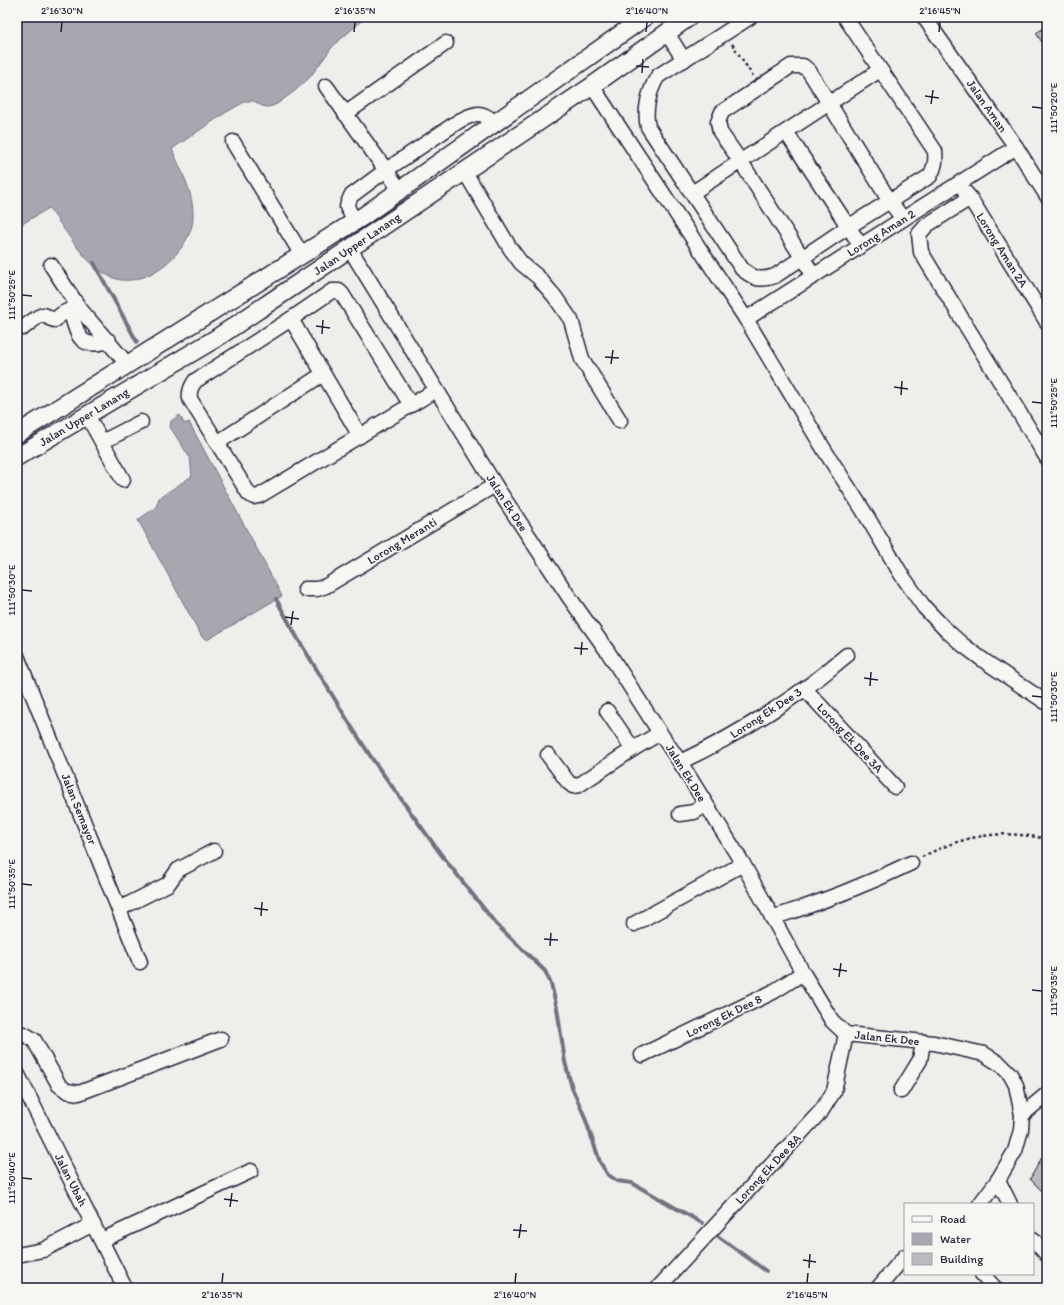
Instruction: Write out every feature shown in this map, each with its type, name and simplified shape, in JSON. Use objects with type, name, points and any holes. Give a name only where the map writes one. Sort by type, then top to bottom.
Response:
[{"type":"main road","name":"Jalan Upper Lanang","points":[[17,434],[355,221],[645,17]]},
{"type":"main road","name":"Jalan Upper Lanang","points":[[17,457],[215,339],[592,86],[689,17]]},
{"type":"street","points":[[750,17],[658,76],[652,86],[646,117],[648,127],[742,270],[753,278],[762,280],[774,276],[848,226],[930,176],[935,167],[935,151],[845,17]]},
{"type":"street","name":"Jalan Aman","points":[[924,17],[1016,147],[1047,196]]},
{"type":"street","points":[[667,33],[684,60]]},
{"type":"street","points":[[345,114],[446,43]]},
{"type":"street","points":[[814,276],[720,132],[718,122],[722,112],[791,66],[803,66],[808,71],[830,103],[903,219]]},
{"type":"street","points":[[692,194],[880,70]]},
{"type":"street","points":[[326,86],[400,190]]},
{"type":"street","points":[[592,86],[746,319],[825,451],[863,510],[900,574],[924,607],[946,630],[968,649],[1047,703]]},
{"type":"street","points":[[355,221],[347,207],[351,196],[386,170],[460,121],[470,116],[478,114],[486,115],[495,123]]},
{"type":"street","points":[[786,132],[861,246]]},
{"type":"street","points":[[233,142],[302,255]]},
{"type":"street","name":"Lorong Aman 2","points":[[746,319],[1016,147]]},
{"type":"street","points":[[465,172],[517,258],[538,277],[555,297],[571,320],[582,359],[620,421]]},
{"type":"street","name":"Lorong Aman 2A","points":[[958,184],[970,198],[1047,322]]},
{"type":"street","points":[[970,198],[927,225],[919,234],[921,252],[1047,458]]},
{"type":"street","name":"Jalan Ek Dee","points":[[350,249],[495,485],[569,598],[608,652],[680,762],[705,805],[743,864],[803,973],[832,1021],[846,1034],[934,1043],[984,1054],[1000,1064],[1010,1074],[1016,1085],[1022,1115],[1021,1130],[1015,1150],[998,1180],[981,1203]]},
{"type":"street","points":[[51,265],[75,309],[109,341],[128,364]]},
{"type":"street","points":[[411,405],[340,291],[332,291],[291,319],[228,358],[195,381],[189,394],[190,399],[249,494],[256,497],[360,436],[436,390]]},
{"type":"street","points":[[75,309],[79,336],[84,342],[89,344],[98,344],[109,341]]},
{"type":"street","points":[[23,328],[41,315],[45,315],[55,320],[61,314],[75,309]]},
{"type":"street","points":[[291,319],[360,436]]},
{"type":"street","points":[[215,339],[228,358]]},
{"type":"street","points":[[217,443],[323,374]]},
{"type":"street","points":[[87,414],[123,480]]},
{"type":"street","points":[[102,442],[141,422]]},
{"type":"street","name":"Lorong Meranti","points":[[305,590],[317,589],[326,586],[495,485]]},
{"type":"street","name":"Lorong Ek Dee 3","points":[[680,762],[710,748],[736,733],[805,689],[847,655]]},
{"type":"street","name":"Jalan Semayor","points":[[17,656],[140,962]]},
{"type":"street","name":"Lorong Ek Dee 3A","points":[[805,689],[895,787]]},
{"type":"street","points":[[607,711],[633,749]]},
{"type":"street","points":[[548,755],[568,782],[573,786],[579,785],[660,733]]},
{"type":"street","points":[[680,814],[694,812],[705,805]]},
{"type":"street","points":[[119,909],[168,884],[178,870],[214,851]]},
{"type":"street","points":[[772,918],[810,906],[862,886],[911,863]]},
{"type":"street","points":[[634,924],[743,864]]},
{"type":"street","name":"Lorong Ek Dee 8","points":[[642,1055],[773,992],[803,973]]},
{"type":"street","points":[[17,1035],[24,1034],[34,1040],[59,1085],[68,1091],[79,1093],[222,1039]]},
{"type":"street","name":"Lorong Ek Dee 8A","points":[[658,1288],[822,1110],[834,1091],[846,1034]]},
{"type":"street","points":[[901,1091],[920,1060],[923,1042]]},
{"type":"street","name":"Jalan Ubah","points":[[17,1073],[125,1288]]},
{"type":"street","points":[[1022,1115],[1047,1094]]},
{"type":"street","points":[[102,1240],[250,1171]]},
{"type":"street","points":[[998,1180],[1010,1203]]},
{"type":"street","points":[[17,1255],[43,1250],[93,1224]]},
{"type":"street","points":[[1034,1240],[1047,1255]]},
{"type":"street","points":[[878,1288],[904,1257]]},
{"type":"street","points":[[983,1275],[995,1288]]},
{"type":"path","points":[[725,33],[760,86]]},
{"type":"path","points":[[911,863],[942,847],[973,837],[993,834],[1047,839]]},
{"type":"water","points":[[17,17],[366,17],[333,46],[310,77],[277,104],[267,107],[254,101],[246,101],[225,113],[172,149],[186,182],[193,208],[193,218],[190,231],[184,244],[175,256],[163,266],[150,274],[136,279],[122,280],[109,276],[91,263],[76,246],[49,208],[17,227]]},
{"type":"water","points":[[180,415],[184,424],[189,422],[282,596],[207,640],[202,637],[138,520],[156,507],[159,498],[192,476],[190,458],[170,427],[171,421]]},
{"type":"building","points":[[1047,26],[1047,50],[1036,33]]},
{"type":"building","points":[[1047,1148],[1047,1196],[1030,1179]]},
{"type":"waterway","points":[[94,263],[137,342]]},
{"type":"waterway","points":[[276,599],[298,639],[373,760],[440,853],[496,924],[545,971],[551,984],[557,1008],[565,1062],[572,1088],[584,1115],[600,1162],[608,1175],[617,1181],[632,1183],[702,1223]]},
{"type":"waterway","points":[[719,1237],[766,1271]]}]
